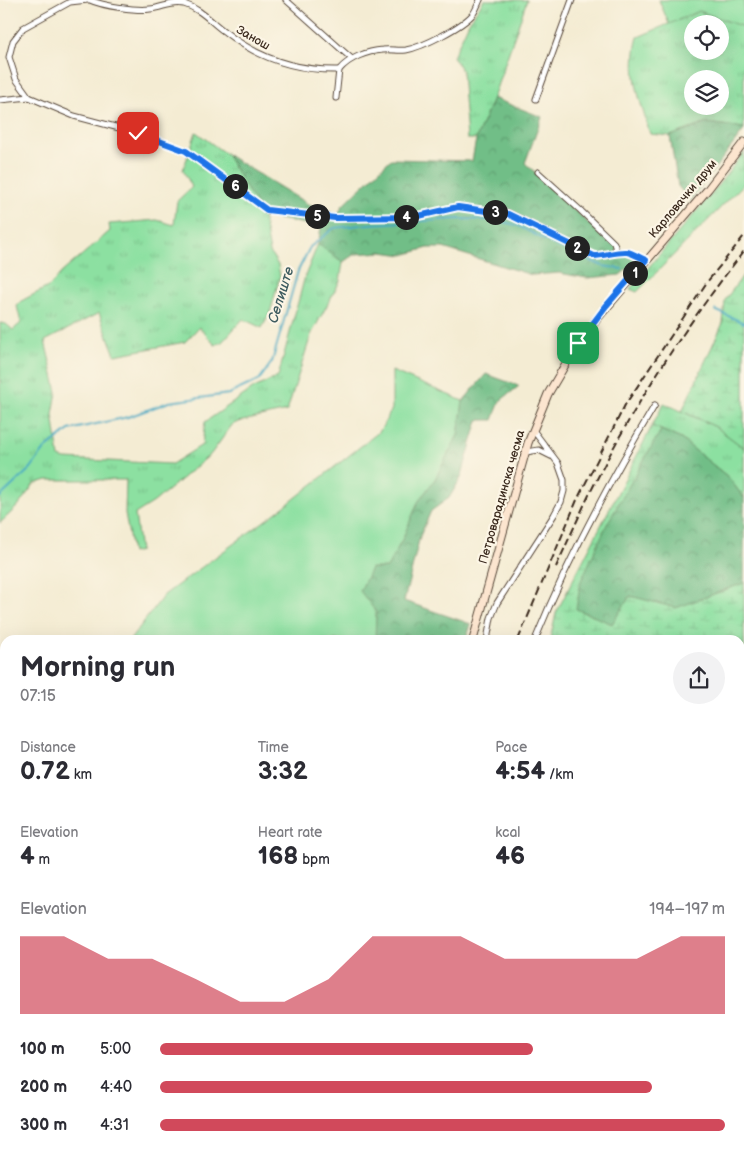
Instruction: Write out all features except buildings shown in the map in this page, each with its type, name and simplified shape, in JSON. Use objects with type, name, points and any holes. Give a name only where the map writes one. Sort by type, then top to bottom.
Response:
[{"type":"main road","name":"Карловачки друм","points":[[564,365],[606,306],[708,189],[744,142]]},
{"type":"main road","name":"Петроварадинска чесма","points":[[474,635],[533,430],[542,404],[564,365]]},
{"type":"street","name":"Занош","points":[[29,97],[16,79],[9,57],[17,34],[23,28],[70,2],[89,0],[104,5],[144,9],[169,4],[182,4],[195,8],[225,33],[266,57],[317,71],[339,70]]},
{"type":"street","points":[[286,0],[352,59]]},
{"type":"street","points":[[336,98],[339,70],[344,64],[352,59],[384,49],[394,51],[409,49],[434,40],[472,15],[480,0]]},
{"type":"street","points":[[536,99],[572,0]]},
{"type":"street","points":[[0,100],[29,97],[74,116],[138,133],[186,151],[267,210],[335,218],[414,217],[458,207],[508,214],[594,256],[628,252],[646,260]]},
{"type":"street","points":[[538,172],[614,243],[617,253]]},
{"type":"street","points":[[537,635],[561,580],[589,524],[656,405]]},
{"type":"street","points":[[488,635],[491,618],[508,583],[561,502],[564,480],[554,457],[533,430]]},
{"type":"street","points":[[526,452],[539,450],[554,457]]},
{"type":"green space","points":[[484,0],[527,0],[493,98],[476,139],[467,139],[462,71],[453,57],[469,22]]},
{"type":"green space","points":[[659,0],[744,0],[744,27],[729,22],[729,15],[710,15],[699,11],[684,15],[684,18],[669,24]]},
{"type":"green space","points":[[699,11],[710,15],[690,15]]},
{"type":"green space","points":[[684,17],[684,60],[729,60],[729,22],[744,27],[744,128],[707,123],[670,136],[650,134],[636,86],[635,50],[638,37]]},
{"type":"green space","points":[[493,98],[542,117],[525,163],[597,231],[637,261],[620,275],[587,278],[559,273],[532,275],[443,248],[428,248],[403,255],[382,252],[355,254],[343,262],[318,244],[321,227],[263,216],[226,154],[316,209],[338,214],[343,205],[391,159],[472,161],[476,139]]},
{"type":"green space","points":[[707,123],[744,128],[744,130],[690,201],[678,186],[670,136]]},
{"type":"green space","points":[[196,132],[226,154],[263,216],[270,252],[278,265],[280,276],[270,313],[262,328],[243,319],[222,342],[215,345],[199,327],[185,342],[115,355],[99,313],[45,341],[57,392],[53,414],[59,457],[65,459],[172,464],[202,445],[205,422],[254,388],[278,377],[305,276],[318,244],[343,262],[340,281],[311,335],[287,411],[232,425],[211,454],[154,502],[135,514],[140,551],[132,553],[125,513],[126,480],[47,480],[34,484],[18,506],[0,523],[0,323],[6,324],[13,330],[21,323],[17,306],[23,300],[50,286],[61,273],[110,231],[109,224],[157,220],[174,225],[177,201],[192,187],[183,170]]},
{"type":"green space","points":[[744,152],[744,184],[637,292],[630,289],[712,193]]},
{"type":"green space","points":[[744,274],[744,448],[716,427],[682,411],[723,323],[725,300]]},
{"type":"green space","points":[[392,371],[463,401],[458,435],[435,479],[418,502],[402,540],[387,568],[371,568],[360,591],[376,612],[375,635],[134,635],[164,595],[289,503],[380,431],[392,409]]},
{"type":"green space","points":[[486,374],[519,386],[500,401],[493,420],[478,420],[461,478],[449,498],[431,511],[420,536],[404,601],[471,624],[468,635],[375,635],[376,612],[360,591],[371,568],[387,568],[402,540],[418,502],[435,479],[458,435],[463,401]]},
{"type":"green space","points":[[664,403],[716,427],[744,448],[744,498],[728,477],[681,439],[652,426]]},
{"type":"green space","points":[[652,426],[661,430],[607,524],[581,581],[576,609],[612,624],[630,596],[676,608],[744,583],[744,635],[551,635],[556,613]]},
{"type":"green space","points":[[661,430],[681,439],[728,477],[744,498],[744,583],[676,608],[630,596],[612,624],[576,609],[581,581],[607,524]]},
{"type":"waterway","name":"Селиште","points":[[0,497],[31,468],[45,449],[69,430],[128,417],[169,402],[229,394],[259,380],[272,362],[298,271],[310,247],[334,228],[458,219],[494,220],[517,225],[555,245],[603,266],[622,269]]},
{"type":"waterway","name":"Селиште","points":[[715,310],[744,323]]},
{"type":"railway","points":[[520,635],[577,500],[625,405],[707,282],[744,236]]},
{"type":"railway","points":[[556,567],[592,488],[630,418],[684,332],[744,251]]},
{"type":"route","points":[[138,133],[186,151],[267,210],[335,218],[414,217],[458,207],[508,214],[594,256],[628,252],[646,260],[606,306],[578,343]]}]
